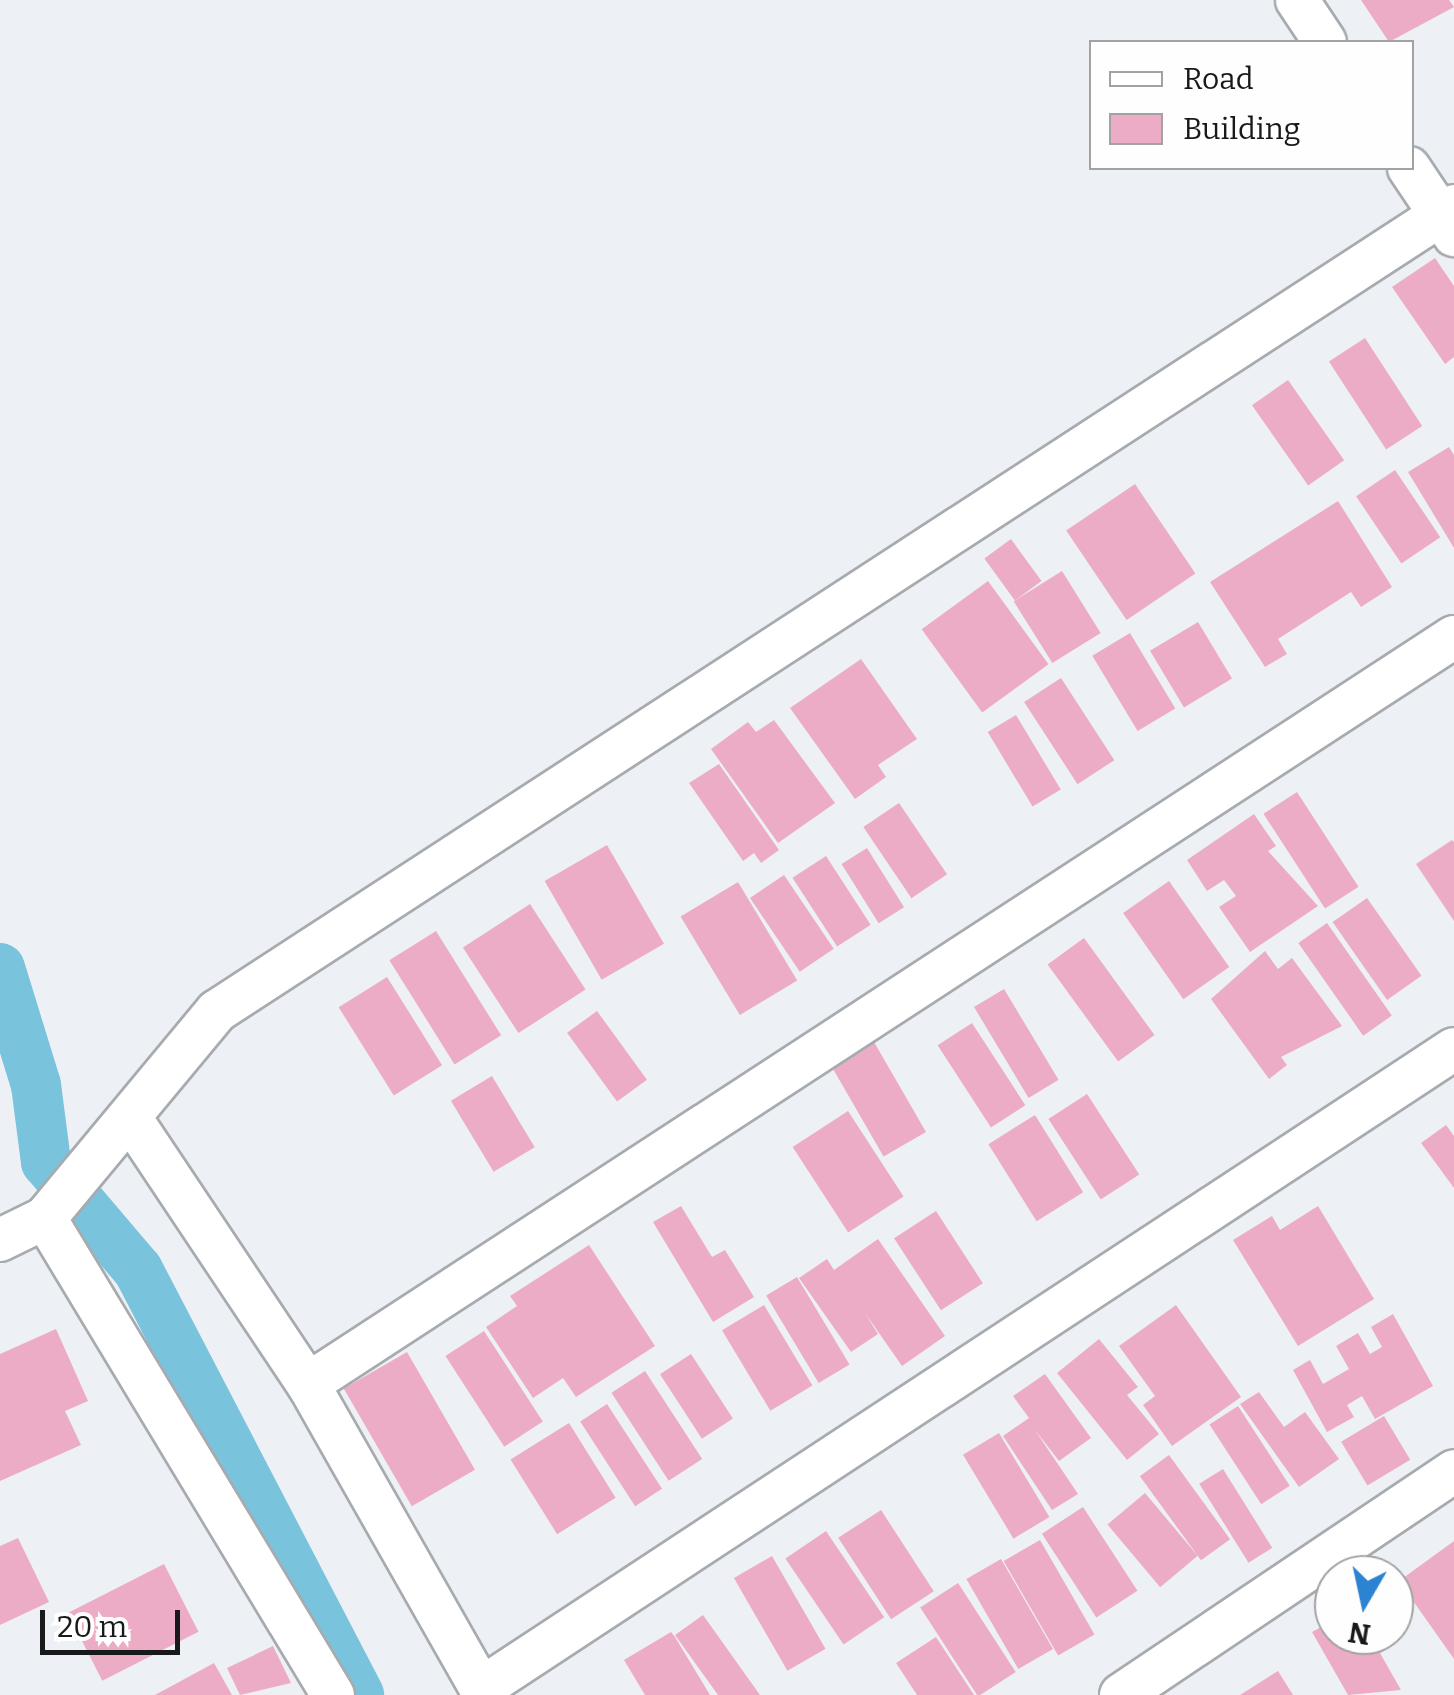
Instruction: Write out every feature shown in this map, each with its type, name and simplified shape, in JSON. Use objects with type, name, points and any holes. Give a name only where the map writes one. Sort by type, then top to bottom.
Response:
[{"type":"street","points":[[1297,0],[1324,40]]},
{"type":"street","points":[[0,1240],[46,1218],[217,1011],[1449,219],[1411,170]]},
{"type":"street","points":[[308,1384],[1454,637]]},
{"type":"street","points":[[131,1119],[308,1384],[483,1692],[1454,1049]]},
{"type":"street","points":[[46,1218],[333,1695]]},
{"type":"street","points":[[1121,1695],[1454,1471]]},
{"type":"building","points":[[1361,0],[1449,0],[1454,7],[1393,40],[1388,40]]},
{"type":"building","points":[[1435,258],[1454,286],[1454,357],[1445,364],[1392,287]]},
{"type":"building","points":[[1365,338],[1422,426],[1386,449],[1329,361]]},
{"type":"building","points":[[1288,380],[1344,460],[1308,486],[1252,405]]},
{"type":"building","points":[[1449,447],[1454,455],[1454,548],[1408,472]]},
{"type":"building","points":[[1395,470],[1440,537],[1401,563],[1356,496]]},
{"type":"building","points":[[1135,484],[1195,574],[1127,620],[1066,530]]},
{"type":"building","points":[[1338,501],[1392,587],[1361,607],[1351,592],[1278,639],[1287,654],[1265,667],[1210,582]]},
{"type":"building","points":[[1011,539],[1042,581],[1015,600],[984,558]]},
{"type":"building","points":[[1062,571],[1101,633],[1052,663],[1014,601]]},
{"type":"building","points":[[988,581],[1049,664],[982,713],[922,629]]},
{"type":"building","points":[[1198,622],[1232,679],[1184,707],[1150,651]]},
{"type":"building","points":[[1130,633],[1175,708],[1138,731],[1092,656]]},
{"type":"building","points":[[861,659],[917,739],[878,765],[886,777],[855,799],[790,708]]},
{"type":"building","points":[[1061,678],[1114,760],[1077,784],[1024,702]]},
{"type":"building","points":[[1016,715],[1061,790],[1033,807],[988,732]]},
{"type":"building","points":[[774,720],[835,803],[778,843],[711,749],[748,722],[756,732]]},
{"type":"building","points":[[719,764],[779,850],[761,863],[754,853],[743,861],[689,783]]},
{"type":"building","points":[[1297,792],[1359,887],[1325,909],[1263,814]]},
{"type":"building","points":[[899,803],[947,874],[911,898],[863,827]]},
{"type":"building","points":[[1254,814],[1276,846],[1268,851],[1318,906],[1250,952],[1219,907],[1236,896],[1224,880],[1207,891],[1187,860]]},
{"type":"building","points":[[1454,842],[1454,921],[1416,864]]},
{"type":"building","points":[[607,845],[664,944],[602,980],[545,881]]},
{"type":"building","points":[[867,848],[904,907],[879,923],[842,864]]},
{"type":"building","points":[[826,856],[871,925],[837,947],[792,878]]},
{"type":"building","points":[[784,875],[834,949],[800,972],[750,898]]},
{"type":"building","points":[[1169,881],[1229,967],[1183,999],[1123,913]]},
{"type":"building","points":[[738,882],[797,981],[740,1015],[681,917]]},
{"type":"building","points":[[1367,898],[1421,976],[1387,1000],[1333,922]]},
{"type":"building","points":[[530,904],[586,990],[518,1033],[463,948]]},
{"type":"building","points":[[1327,923],[1392,1016],[1363,1036],[1298,943]]},
{"type":"building","points":[[436,931],[501,1035],[455,1064],[389,960]]},
{"type":"building","points":[[1084,938],[1155,1035],[1118,1062],[1048,964]]},
{"type":"building","points":[[1265,951],[1278,969],[1292,958],[1342,1026],[1281,1057],[1287,1065],[1269,1079],[1211,999]]},
{"type":"building","points":[[387,977],[442,1065],[394,1095],[339,1007]]},
{"type":"building","points":[[1004,989],[1059,1080],[1029,1098],[974,1007]]},
{"type":"building","points":[[597,1011],[647,1080],[617,1102],[567,1033]]},
{"type":"building","points":[[972,1023],[1025,1105],[991,1128],[938,1045]]},
{"type":"building","points":[[870,1035],[926,1132],[884,1156],[828,1060]]},
{"type":"building","points":[[492,1076],[535,1147],[494,1172],[451,1101]]},
{"type":"building","points":[[1087,1094],[1139,1175],[1101,1200],[1048,1119]]},
{"type":"building","points":[[848,1111],[904,1197],[848,1232],[793,1147]]},
{"type":"building","points":[[1035,1115],[1083,1192],[1037,1221],[988,1144]]},
{"type":"building","points":[[1446,1125],[1454,1136],[1454,1188],[1421,1143]]},
{"type":"building","points":[[681,1206],[712,1257],[725,1250],[754,1297],[713,1322],[653,1222]]},
{"type":"building","points":[[1318,1206],[1374,1299],[1298,1346],[1233,1240],[1272,1216],[1280,1230]]},
{"type":"building","points":[[936,1211],[983,1283],[941,1310],[894,1238]]},
{"type":"building","points":[[878,1239],[945,1336],[902,1366],[865,1313],[878,1334],[851,1352],[799,1278],[827,1259],[834,1270]]},
{"type":"building","points":[[589,1245],[655,1346],[576,1397],[563,1378],[533,1398],[486,1327],[517,1306],[510,1296]]},
{"type":"building","points":[[797,1277],[850,1364],[819,1383],[766,1296]]},
{"type":"building","points":[[764,1305],[812,1386],[770,1411],[722,1330]]},
{"type":"building","points":[[1176,1305],[1241,1397],[1172,1446],[1143,1405],[1155,1396],[1119,1346]]},
{"type":"building","points":[[1393,1314],[1433,1386],[1375,1419],[1362,1396],[1347,1405],[1354,1417],[1327,1432],[1293,1370],[1310,1360],[1323,1384],[1349,1369],[1336,1346],[1358,1333],[1370,1354],[1382,1347],[1371,1327]]},
{"type":"building","points":[[56,1329],[88,1401],[65,1411],[81,1445],[0,1481],[0,1354]]},
{"type":"building","points":[[484,1331],[543,1422],[504,1447],[445,1356]]},
{"type":"building","points":[[1099,1339],[1138,1387],[1127,1395],[1159,1434],[1127,1460],[1057,1373]]},
{"type":"building","points":[[407,1352],[475,1470],[412,1506],[344,1388]]},
{"type":"building","points":[[691,1354],[733,1419],[702,1439],[660,1374]]},
{"type":"building","points":[[645,1371],[702,1459],[669,1481],[611,1393]]},
{"type":"building","points":[[1045,1374],[1091,1438],[1059,1461],[1035,1430],[1078,1494],[1052,1510],[1003,1436],[1029,1418],[1013,1396]]},
{"type":"building","points":[[1259,1392],[1284,1427],[1305,1412],[1339,1459],[1299,1487],[1240,1404]]},
{"type":"building","points":[[607,1404],[662,1489],[635,1506],[580,1421]]},
{"type":"building","points":[[1238,1406],[1290,1486],[1261,1504],[1209,1425]]},
{"type":"building","points":[[1384,1416],[1410,1460],[1367,1485],[1341,1442]]},
{"type":"building","points":[[569,1423],[616,1498],[557,1534],[510,1460]]},
{"type":"building","points":[[999,1433],[1049,1517],[1013,1539],[963,1455]]},
{"type":"building","points":[[1169,1455],[1230,1539],[1201,1560],[1140,1476]]},
{"type":"building","points":[[1223,1469],[1272,1548],[1249,1563],[1199,1484]]},
{"type":"building","points":[[1145,1493],[1198,1556],[1160,1587],[1107,1524]]},
{"type":"building","points":[[1083,1507],[1137,1591],[1096,1618],[1042,1534]]},
{"type":"building","points":[[881,1510],[934,1591],[891,1619],[838,1538]]},
{"type":"building","points":[[826,1531],[884,1617],[844,1645],[785,1558]]},
{"type":"building","points":[[18,1538],[49,1602],[0,1625],[0,1546]]},
{"type":"building","points":[[1040,1540],[1094,1634],[1058,1655],[1004,1561]]},
{"type":"building","points":[[1454,1541],[1454,1659],[1414,1602],[1414,1570]]},
{"type":"building","points":[[772,1556],[825,1649],[787,1671],[734,1578]]},
{"type":"building","points":[[1001,1559],[1053,1649],[1018,1669],[966,1579]]},
{"type":"building","points":[[164,1564],[199,1632],[102,1681],[68,1613]]},
{"type":"building","points":[[958,1583],[1016,1672],[977,1695],[920,1608]]},
{"type":"building","points":[[703,1615],[760,1695],[718,1695],[675,1635]]},
{"type":"building","points":[[671,1632],[710,1695],[645,1695],[624,1660]]},
{"type":"building","points":[[936,1637],[974,1695],[917,1695],[896,1663]]},
{"type":"building","points":[[273,1646],[291,1683],[240,1695],[227,1668]]},
{"type":"building","points":[[1325,1655],[1381,1655],[1401,1690],[1348,1695]]},
{"type":"building","points":[[214,1663],[232,1695],[155,1695]]},
{"type":"building","points":[[1278,1671],[1293,1695],[1240,1695]]},
{"type":"waterway","points":[[0,968],[36,1085],[46,1162],[138,1270],[359,1695]]}]
